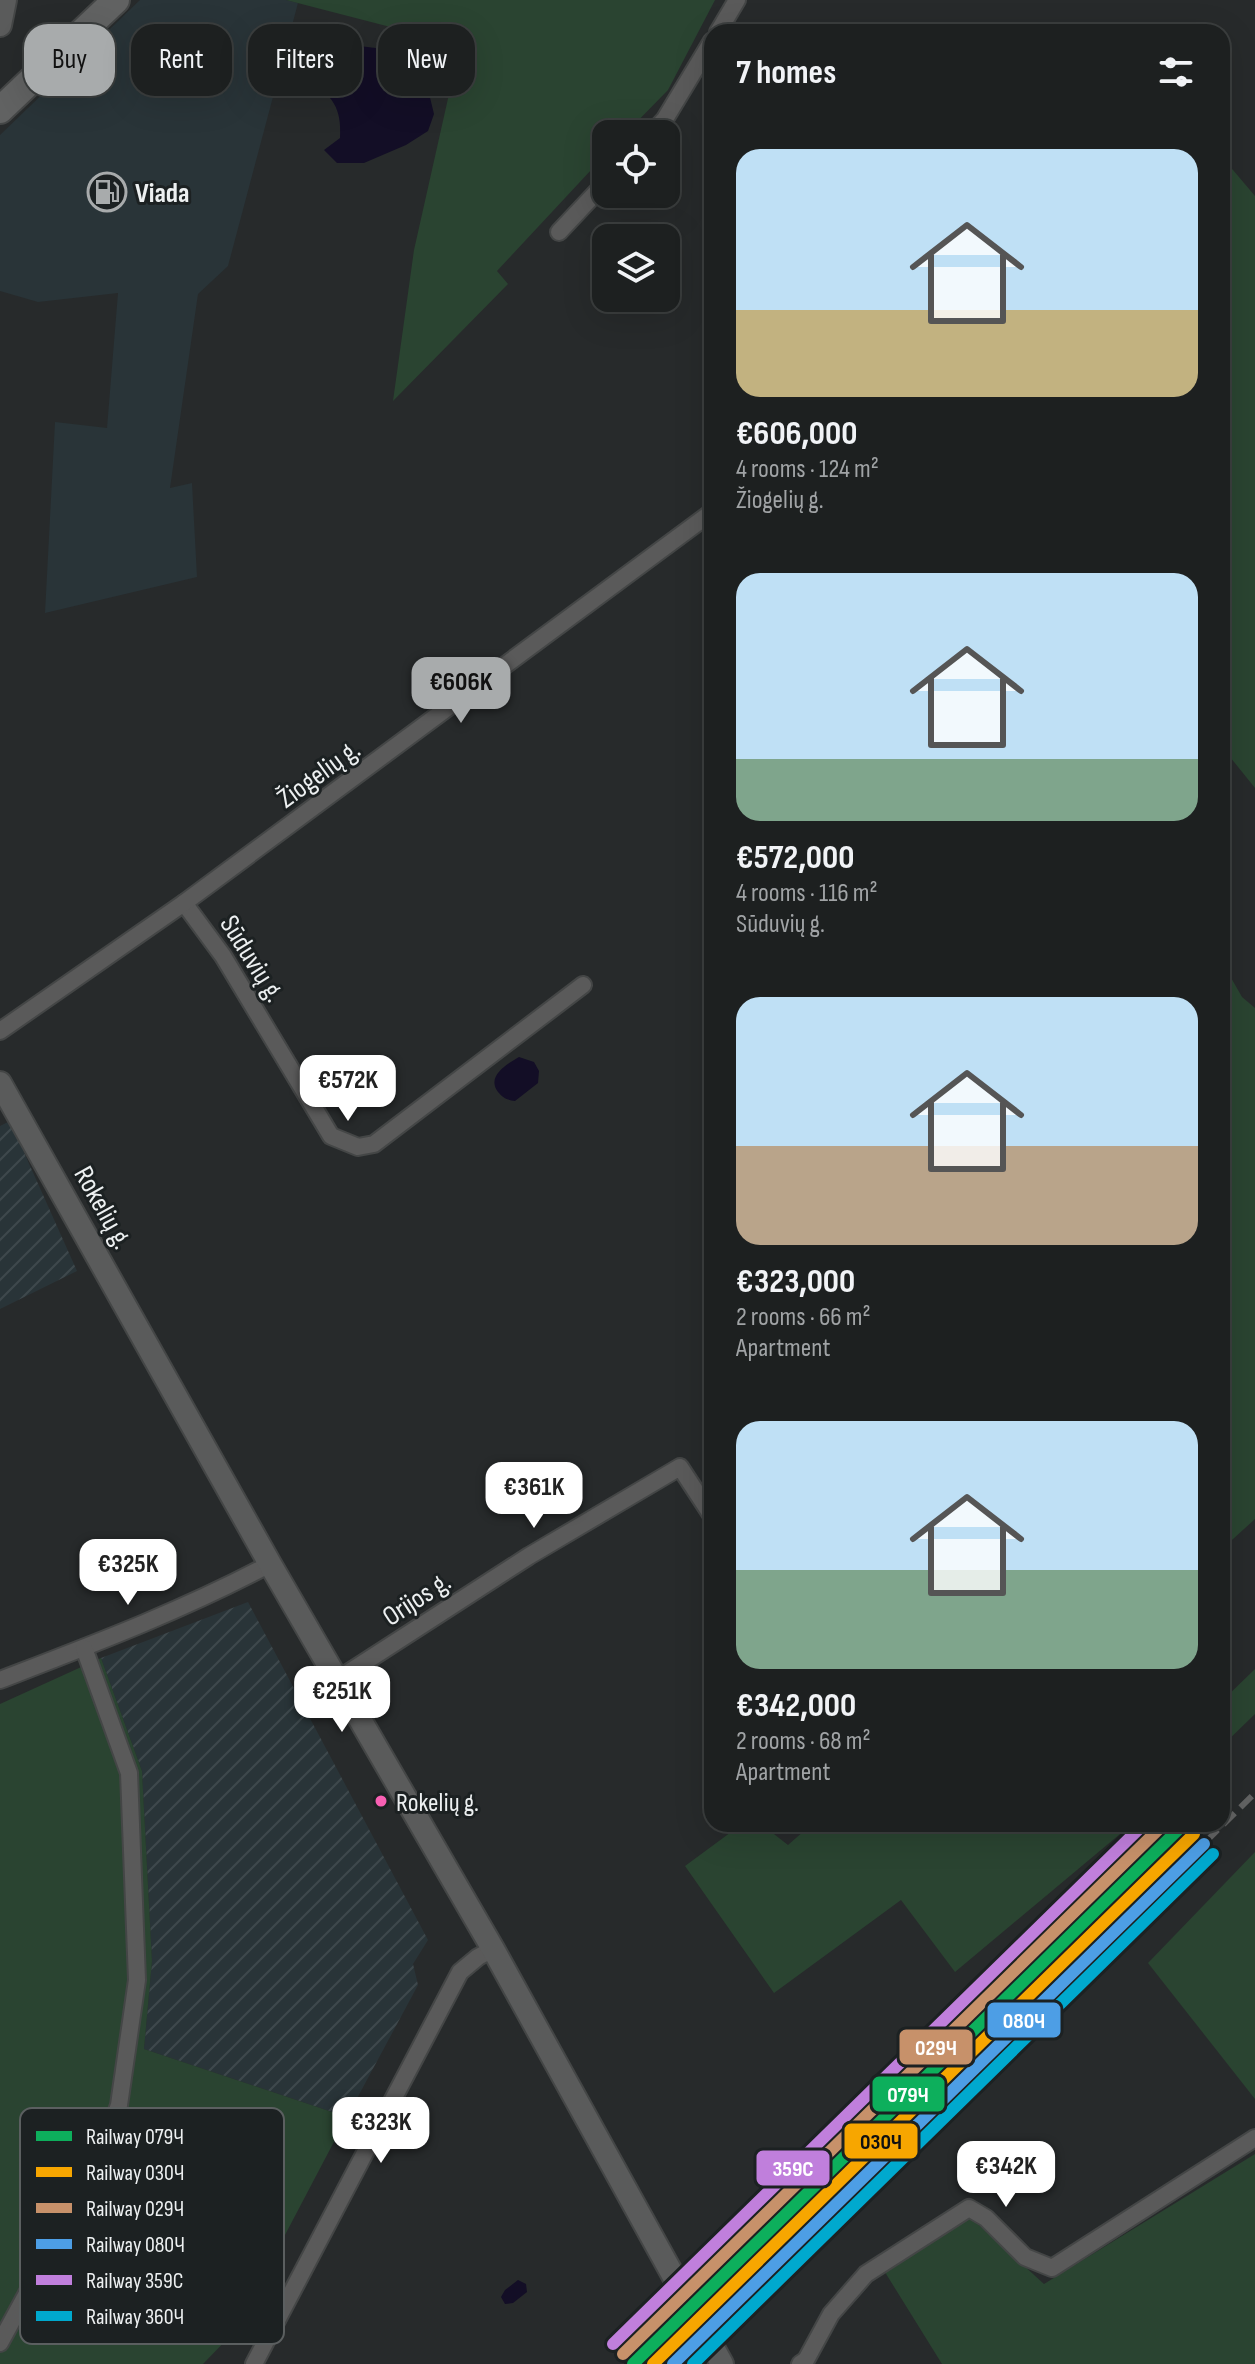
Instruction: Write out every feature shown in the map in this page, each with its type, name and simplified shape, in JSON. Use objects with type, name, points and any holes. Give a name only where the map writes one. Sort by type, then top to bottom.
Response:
[{"type":"main road","points":[[0,25],[5,0]]},
{"type":"main road","points":[[0,110],[116,0]]},
{"type":"main road","name":"Rokelių g.","points":[[0,1083],[270,1564],[493,1949],[722,2364]]},
{"type":"street","points":[[723,24],[737,0]]},
{"type":"street","points":[[664,120],[704,54]]},
{"type":"street","points":[[559,232],[592,197]]},
{"type":"street","name":"Žiogelių g.","points":[[184,903],[704,518]]},
{"type":"street","name":"Sūduvių g.","points":[[0,1031],[184,903],[223,956],[331,1136],[358,1147],[374,1144],[583,985]]},
{"type":"street","name":"Orijos g.","points":[[337,1680],[529,1556],[680,1467],[704,1504]]},
{"type":"street","points":[[0,1680],[84,1648],[228,1586],[270,1564]]},
{"type":"street","points":[[84,1648],[129,1773],[137,1980],[118,2108]]},
{"type":"street","points":[[284,2307],[460,1972],[493,1949]]},
{"type":"street","points":[[800,2364],[806,2360],[831,2314],[866,2274],[969,2208],[986,2218],[1025,2257],[1052,2268],[1255,2138]]},
{"type":"street","points":[[0,2343],[20,2305]]},
{"type":"street","points":[[254,2364],[265,2344]]},
{"type":"shaded area","points":[[140,0],[286,0],[298,3],[292,24],[248,24],[248,96],[273,96],[228,266],[198,294],[170,488],[192,483],[197,577],[45,613],[55,422],[107,428],[118,293],[38,302],[0,291],[0,135],[40,96],[115,96],[115,24]]},
{"type":"shaded area","points":[[362,46],[378,48],[378,96],[430,96],[434,114],[428,131],[406,145],[364,163],[337,163],[324,150],[340,138],[337,110],[329,97],[362,96]]},
{"type":"shaded area","points":[[519,1057],[534,1062],[539,1071],[538,1083],[515,1101],[500,1094],[495,1081],[500,1071]]},
{"type":"shaded area","points":[[10,1121],[77,1271],[0,1309],[0,1126]]},
{"type":"shaded area","points":[[248,1602],[428,1940],[413,1964],[418,1985],[347,2117],[144,2049],[152,1961],[142,1771],[101,1658]]},
{"type":"shaded area","points":[[518,2280],[526,2284],[527,2292],[513,2303],[505,2304],[501,2297]]},
{"type":"green space","points":[[286,0],[715,0],[668,90],[639,120],[592,120],[592,169],[497,271],[508,284],[393,401],[414,250],[449,96],[475,96],[475,24],[379,24]]},
{"type":"green space","points":[[1230,166],[1255,196],[1255,788],[1230,757]]},
{"type":"green space","points":[[1230,976],[1242,997],[1255,1008],[1255,1519],[1230,1542]]},
{"type":"green space","points":[[101,1658],[142,1771],[152,1961],[144,2049],[347,2117],[284,2237],[284,2108],[20,2108],[20,2344],[222,2344],[203,2364],[0,2364],[0,1704]]},
{"type":"green space","points":[[1255,1669],[1255,1714],[1230,1738],[1230,1693]]},
{"type":"green space","points":[[731,1832],[771,1832],[788,1845],[803,1832],[1122,1832],[955,1972],[901,1900],[774,1993],[685,1866]]},
{"type":"green space","points":[[1255,1852],[1255,2099],[1148,1963]]},
{"type":"green space","points":[[1255,2154],[1255,2364],[942,2364],[883,2269],[969,2216],[1044,2284]]},
{"type":"railway","points":[[1230,1818],[1255,1793]]},
{"type":"railway","points":[[677,2364],[1216,1832]]},
{"type":"rail line","name":"359С","points":[[613,2344],[1136,1832]]},
{"type":"rail line","name":"029Ч","points":[[623,2354],[1156,1832]]},
{"type":"rail line","name":"079Ч","points":[[633,2364],[1176,1832]]},
{"type":"rail line","name":"030Ч","points":[[653,2364],[1194,1834]]},
{"type":"rail line","name":"080Ч","points":[[673,2364],[1204,1844]]},
{"type":"rail line","name":"360Ч","points":[[693,2364],[1213,1854]]},
{"type":"place","name":"Viada","points":[[107,192]]},
{"type":"place","name":"Rokelių g.","points":[[381,1801]]}]
